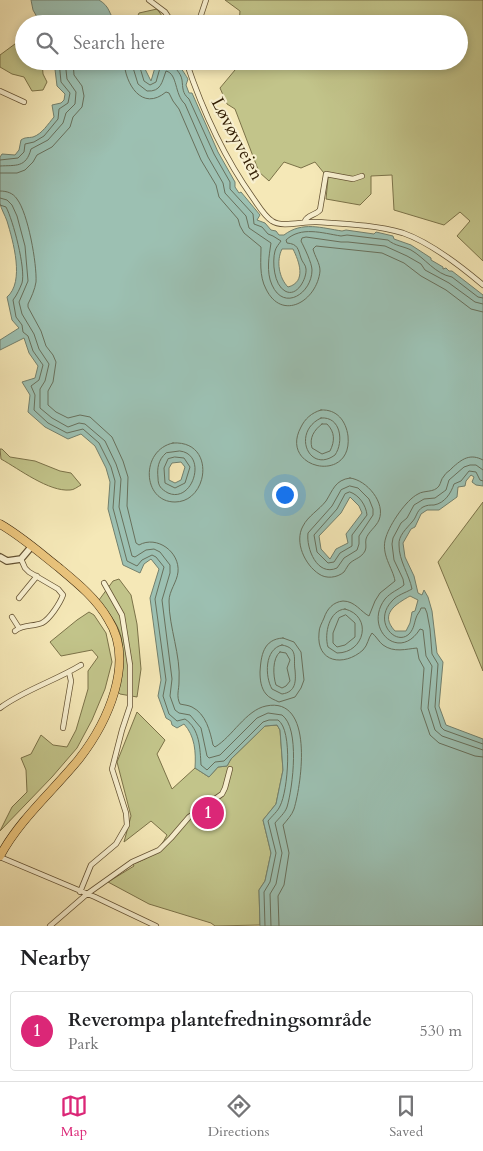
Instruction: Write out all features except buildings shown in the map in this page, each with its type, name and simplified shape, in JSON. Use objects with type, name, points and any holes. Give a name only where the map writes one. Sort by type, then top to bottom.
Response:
[{"type":"main road","points":[[0,525],[75,582],[97,604],[110,622],[118,645],[119,668],[114,694],[95,735],[80,758],[20,825],[0,857]]},
{"type":"street","points":[[149,0],[166,15]]},
{"type":"street","points":[[201,15],[206,0]]},
{"type":"street","name":"Løvøyveien","points":[[189,70],[226,156],[271,221],[277,224],[305,221],[370,226],[404,234],[447,258],[483,285]]},
{"type":"street","points":[[0,91],[24,102]]},
{"type":"street","points":[[305,221],[320,210],[326,174],[353,179],[362,176]]},
{"type":"street","points":[[0,557],[7,561],[21,559],[31,548]]},
{"type":"street","points":[[12,617],[17,629],[44,621],[63,597],[62,592],[25,568],[21,559]]},
{"type":"street","points":[[19,598],[37,576]]},
{"type":"street","points":[[80,892],[91,866],[116,844],[127,824],[126,813],[112,772],[130,706],[130,665],[122,615],[104,583]]},
{"type":"street","points":[[0,708],[13,699],[81,665]]},
{"type":"street","points":[[63,728],[71,681],[69,672]]},
{"type":"street","points":[[50,926],[87,894],[132,862],[148,856],[165,845],[189,817],[222,794],[230,769]]},
{"type":"street","points":[[0,857],[156,926]]},
{"type":"green space","points":[[225,0],[483,0],[483,261],[457,236],[470,221],[460,212],[444,225],[394,210],[392,175],[371,176],[371,194],[360,205],[326,199],[328,178],[315,162],[301,168],[284,162],[269,181],[259,172],[235,109],[227,104],[220,88],[235,70],[468,70],[468,15],[240,15],[240,11]]},
{"type":"green space","points":[[157,9],[161,15],[138,15],[139,13]]},
{"type":"green space","points":[[15,44],[15,70],[43,70],[47,82],[43,90],[32,91],[24,77],[12,74],[0,67],[0,55]]},
{"type":"green space","points":[[0,449],[10,457],[35,461],[60,471],[71,473],[81,485],[74,489],[62,490],[44,484],[1,459]]},
{"type":"green space","points":[[483,502],[483,671],[438,562]]},
{"type":"green space","points":[[119,579],[131,595],[137,624],[141,669],[137,697],[118,692],[123,657],[120,632],[99,600],[113,581]]},
{"type":"green space","points":[[89,612],[94,615],[106,633],[112,662],[105,689],[92,720],[77,748],[0,831],[12,807],[27,792],[26,770],[21,758],[31,754],[41,735],[53,745],[67,747],[76,730],[88,689],[88,671],[98,657],[92,650],[61,656],[50,642]]},
{"type":"green space","points":[[137,712],[165,740],[157,754],[172,789],[195,768],[209,777],[218,767],[227,766],[231,759],[265,726],[277,725],[280,730],[283,770],[276,804],[263,820],[271,853],[265,881],[259,890],[260,925],[215,926],[211,923],[149,904],[108,882],[134,866],[133,864],[154,853],[161,846],[167,835],[151,821],[124,842],[131,816],[117,762]]},
{"type":"water","points":[[31,0],[99,0],[106,5],[111,15],[36,15]]},
{"type":"water","points":[[55,70],[146,70],[151,81],[154,70],[182,70],[188,79],[186,85],[189,93],[192,93],[218,152],[235,182],[235,187],[260,215],[257,220],[265,223],[279,235],[284,235],[298,228],[320,227],[374,234],[376,232],[393,236],[394,239],[411,245],[431,258],[443,269],[446,268],[452,271],[483,295],[483,486],[472,482],[474,477],[471,475],[466,481],[465,486],[458,487],[457,497],[439,510],[427,510],[421,514],[415,527],[411,529],[403,543],[405,557],[414,576],[418,593],[422,595],[424,590],[432,611],[437,653],[443,662],[439,706],[446,725],[483,739],[483,926],[260,926],[259,890],[265,881],[271,853],[263,820],[276,804],[283,770],[280,730],[277,725],[265,726],[231,759],[227,766],[218,767],[209,777],[195,768],[195,750],[193,739],[188,729],[184,724],[177,728],[172,725],[171,721],[166,718],[158,696],[161,680],[150,598],[159,569],[151,559],[144,564],[140,573],[123,565],[108,509],[110,482],[106,468],[95,446],[81,434],[68,439],[45,427],[28,412],[30,395],[22,382],[35,378],[38,366],[29,353],[24,338],[0,350],[0,340],[19,328],[12,320],[7,297],[15,282],[16,261],[7,221],[0,203],[0,157],[2,154],[15,155],[19,150],[21,140],[36,136],[42,131],[54,117],[52,105],[61,103],[64,100],[65,94],[57,86]],"holes":[[[282,249],[293,249],[300,271],[298,281],[288,287],[282,279],[279,264]],[[181,462],[185,467],[181,480],[175,483],[169,480],[169,468],[172,463]],[[350,497],[359,506],[362,513],[346,534],[348,543],[336,549],[330,559],[321,549],[319,536],[341,513]],[[410,596],[418,600],[415,611],[412,612],[410,623],[406,631],[395,631],[390,625],[389,615],[391,610]]]},
{"type":"place","name":"Reverompa plantefredningsområde","points":[[208,813]]}]
